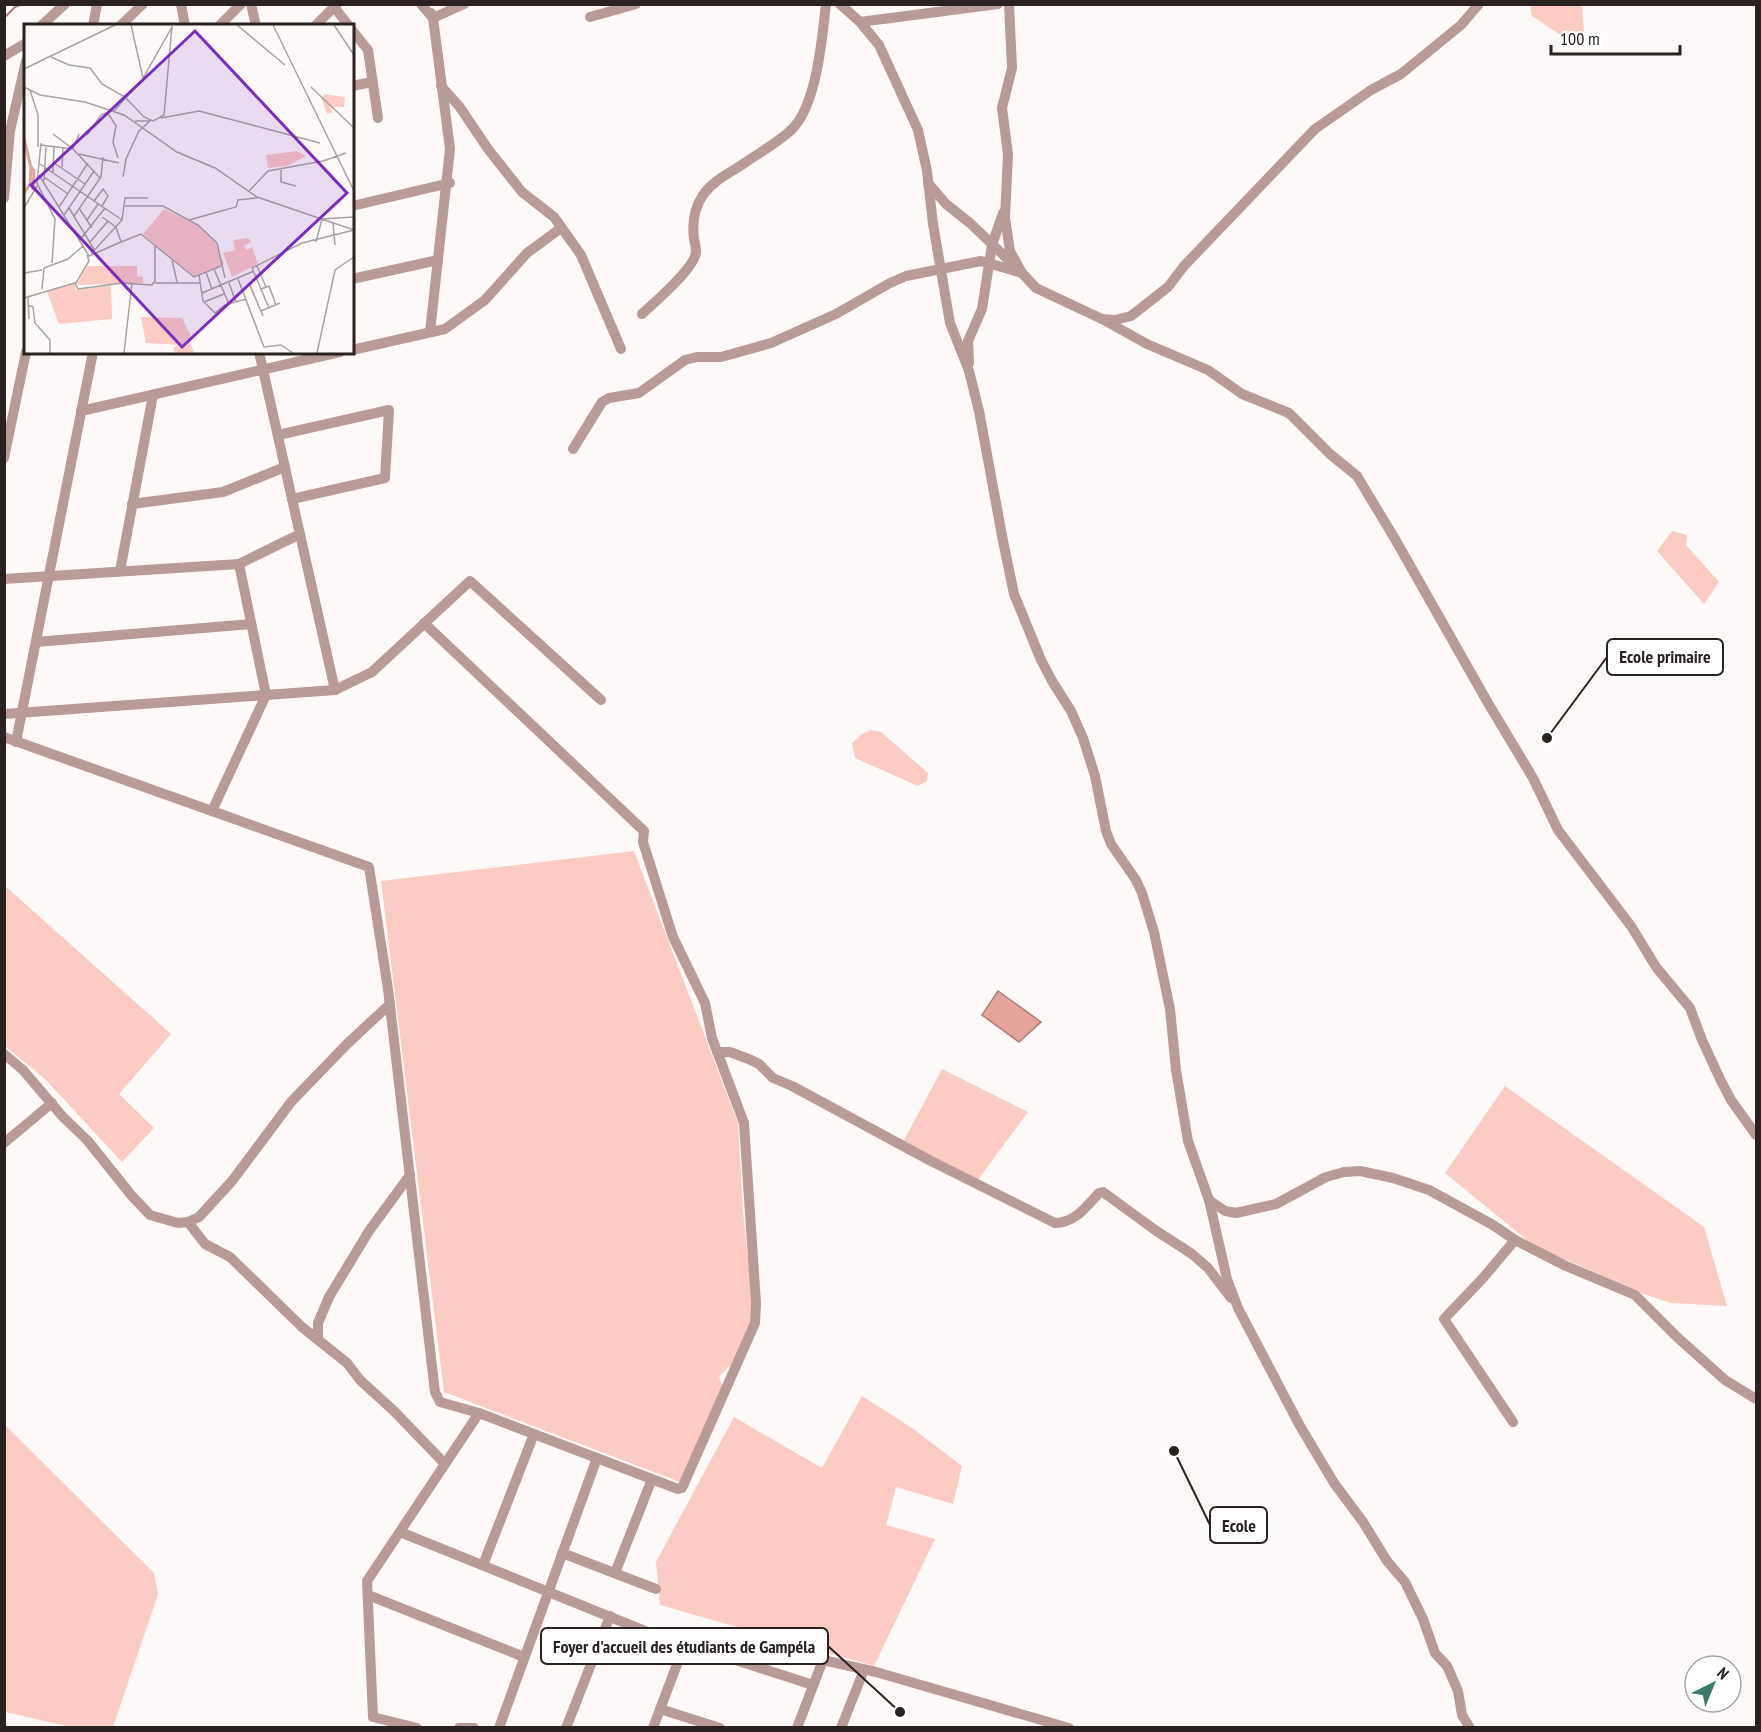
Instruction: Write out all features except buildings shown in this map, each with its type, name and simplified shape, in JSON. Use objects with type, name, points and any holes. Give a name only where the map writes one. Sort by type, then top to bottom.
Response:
[{"type":"street","points":[[43,24],[65,4]]},
{"type":"street","points":[[93,24],[97,4]]},
{"type":"street","points":[[122,24],[143,4]]},
{"type":"street","points":[[181,4],[185,24]]},
{"type":"street","points":[[221,24],[241,4]]},
{"type":"street","points":[[251,4],[256,24]]},
{"type":"street","points":[[421,4],[433,18]]},
{"type":"street","points":[[429,4],[433,18],[450,149],[448,184],[430,332]]},
{"type":"street","points":[[433,18],[464,4]]},
{"type":"street","points":[[590,17],[636,4]]},
{"type":"street","points":[[642,314],[669,290],[692,262],[696,254],[694,214],[702,196],[722,176],[789,133],[802,117],[818,60],[826,4]]},
{"type":"street","points":[[840,4],[860,22],[879,45],[913,116],[928,183],[950,324],[969,371],[979,411],[1014,594],[1041,660],[1071,711],[1083,738],[1095,776],[1106,831],[1111,844],[1142,892],[1154,932],[1170,1009],[1176,1070],[1188,1141],[1209,1200],[1227,1280],[1238,1308],[1300,1426],[1334,1483],[1363,1522],[1387,1561],[1405,1582],[1423,1619],[1435,1653],[1447,1666],[1458,1691],[1462,1714],[1470,1728]]},
{"type":"street","points":[[860,22],[998,4]]},
{"type":"street","points":[[1010,4],[1012,68],[1002,108],[1008,154],[1005,218],[1010,251],[1022,273]]},
{"type":"street","points":[[1102,319],[1115,320],[1131,316],[1168,287],[1198,251],[1315,129],[1371,90],[1401,74],[1461,25],[1479,4]]},
{"type":"street","points":[[317,24],[335,6],[348,24]]},
{"type":"street","points":[[354,32],[368,50],[378,118]]},
{"type":"street","points":[[4,56],[24,44]]},
{"type":"street","points":[[4,198],[10,131],[24,71]]},
{"type":"street","points":[[354,86],[372,82]]},
{"type":"street","points":[[441,86],[459,106],[488,149],[522,192],[554,217],[581,255],[621,349]]},
{"type":"street","points":[[928,183],[946,204],[970,223],[1036,288],[1102,319],[1147,344],[1208,370],[1242,394],[1289,413],[1327,451],[1357,476],[1533,778],[1558,830],[1631,926],[1656,967],[1690,1008],[1726,1091],[1756,1135]]},
{"type":"street","points":[[354,206],[448,184]]},
{"type":"street","points":[[969,371],[969,341],[982,309],[992,245],[1006,201]]},
{"type":"street","points":[[354,350],[445,329],[484,300],[527,253],[561,228]]},
{"type":"street","points":[[354,279],[438,260]]},
{"type":"street","points":[[573,449],[602,402],[639,393],[685,360],[697,357],[721,357],[771,343],[836,314],[906,276],[981,261],[1022,273]]},
{"type":"street","points":[[4,458],[26,354]]},
{"type":"street","points":[[16,741],[93,354]]},
{"type":"street","points":[[259,354],[335,690]]},
{"type":"street","points":[[81,411],[331,354]]},
{"type":"street","points":[[120,571],[153,394]]},
{"type":"street","points":[[278,435],[389,410],[385,478],[292,500]]},
{"type":"street","points":[[132,504],[223,492],[285,467]]},
{"type":"street","points":[[4,579],[239,564],[300,534]]},
{"type":"street","points":[[212,811],[266,695],[239,564]]},
{"type":"street","points":[[4,714],[335,690],[372,672],[470,581],[601,700]]},
{"type":"street","points":[[4,737],[369,867],[390,1004],[435,1392],[440,1402],[479,1413],[678,1489],[682,1488],[755,1323],[756,1303],[744,1122],[712,1038],[705,1003],[673,937],[643,842],[644,831],[424,623]]},
{"type":"street","points":[[36,642],[251,624]]},
{"type":"street","points":[[4,1054],[23,1071],[87,1140],[150,1215],[178,1223],[188,1222],[199,1217],[232,1181],[291,1102],[347,1044],[390,1004]]},
{"type":"street","points":[[717,1052],[730,1052],[759,1064],[773,1078],[1055,1223],[1068,1222],[1076,1217],[1102,1192],[1192,1254],[1208,1268],[1238,1308]]},
{"type":"street","points":[[4,1143],[52,1103]]},
{"type":"street","points":[[1209,1200],[1225,1211],[1236,1213],[1276,1204],[1326,1177],[1360,1171],[1393,1178],[1429,1190],[1493,1225],[1515,1240],[1566,1266],[1635,1295],[1725,1380],[1756,1398]]},
{"type":"street","points":[[318,1338],[318,1323],[329,1296],[369,1231],[410,1175]]},
{"type":"street","points":[[188,1222],[205,1244],[230,1257],[302,1327],[347,1363],[360,1380],[395,1412],[445,1464]]},
{"type":"street","points":[[1513,1422],[1444,1319],[1484,1278],[1515,1240]]},
{"type":"street","points":[[417,1728],[373,1717],[367,1581],[479,1413]]},
{"type":"street","points":[[483,1565],[534,1434]]},
{"type":"street","points":[[499,1728],[597,1458]]},
{"type":"street","points":[[615,1573],[652,1479]]},
{"type":"street","points":[[400,1532],[610,1616],[813,1684]]},
{"type":"street","points":[[562,1553],[656,1589]]},
{"type":"street","points":[[368,1595],[524,1657]]},
{"type":"street","points":[[566,1728],[610,1616]]},
{"type":"street","points":[[653,1728],[685,1643]]},
{"type":"street","points":[[797,1728],[823,1660],[1069,1728]]},
{"type":"street","points":[[841,1728],[864,1670]]},
{"type":"street","points":[[660,1709],[720,1728]]},
{"type":"street","points":[[459,1728],[474,1728]]},
{"type":"shaded area","points":[[1530,5],[1582,5],[1584,32],[1574,39],[1565,38],[1532,16]]},
{"type":"shaded area","points":[[1672,531],[1687,535],[1686,545],[1719,582],[1704,604],[1657,551]]},
{"type":"shaded area","points":[[871,730],[881,732],[928,773],[927,781],[918,786],[855,758],[852,743]]},
{"type":"shaded area","points":[[634,851],[738,1123],[743,1211],[752,1298],[751,1326],[736,1359],[719,1377],[723,1387],[680,1482],[444,1392],[381,881]]},
{"type":"shaded area","points":[[4,885],[171,1034],[119,1094],[154,1128],[122,1162],[45,1079],[5,1046]]},
{"type":"shaded area","points":[[998,991],[1041,1022],[1019,1042],[982,1015]]},
{"type":"shaded area","points":[[942,1069],[1028,1112],[977,1181],[903,1142]]},
{"type":"shaded area","points":[[1505,1086],[1704,1227],[1727,1306],[1671,1303],[1643,1294],[1533,1245],[1445,1173]]},
{"type":"shaded area","points":[[862,1396],[912,1428],[962,1466],[953,1504],[896,1487],[886,1525],[935,1539],[874,1666],[660,1605],[656,1562],[734,1417],[822,1468]]},
{"type":"shaded area","points":[[4,1424],[154,1573],[158,1594],[113,1727],[71,1727],[5,1712]]},
{"type":"waterway","points":[[4,18],[15,7],[22,4]]},
{"type":"place","name":"Ecole primaire","points":[[1547,738]]},
{"type":"place","name":"Ecole","points":[[1174,1451]]},
{"type":"place","name":"Foyer d'accueil des étudiants de Gampéla","points":[[900,1712]]}]
